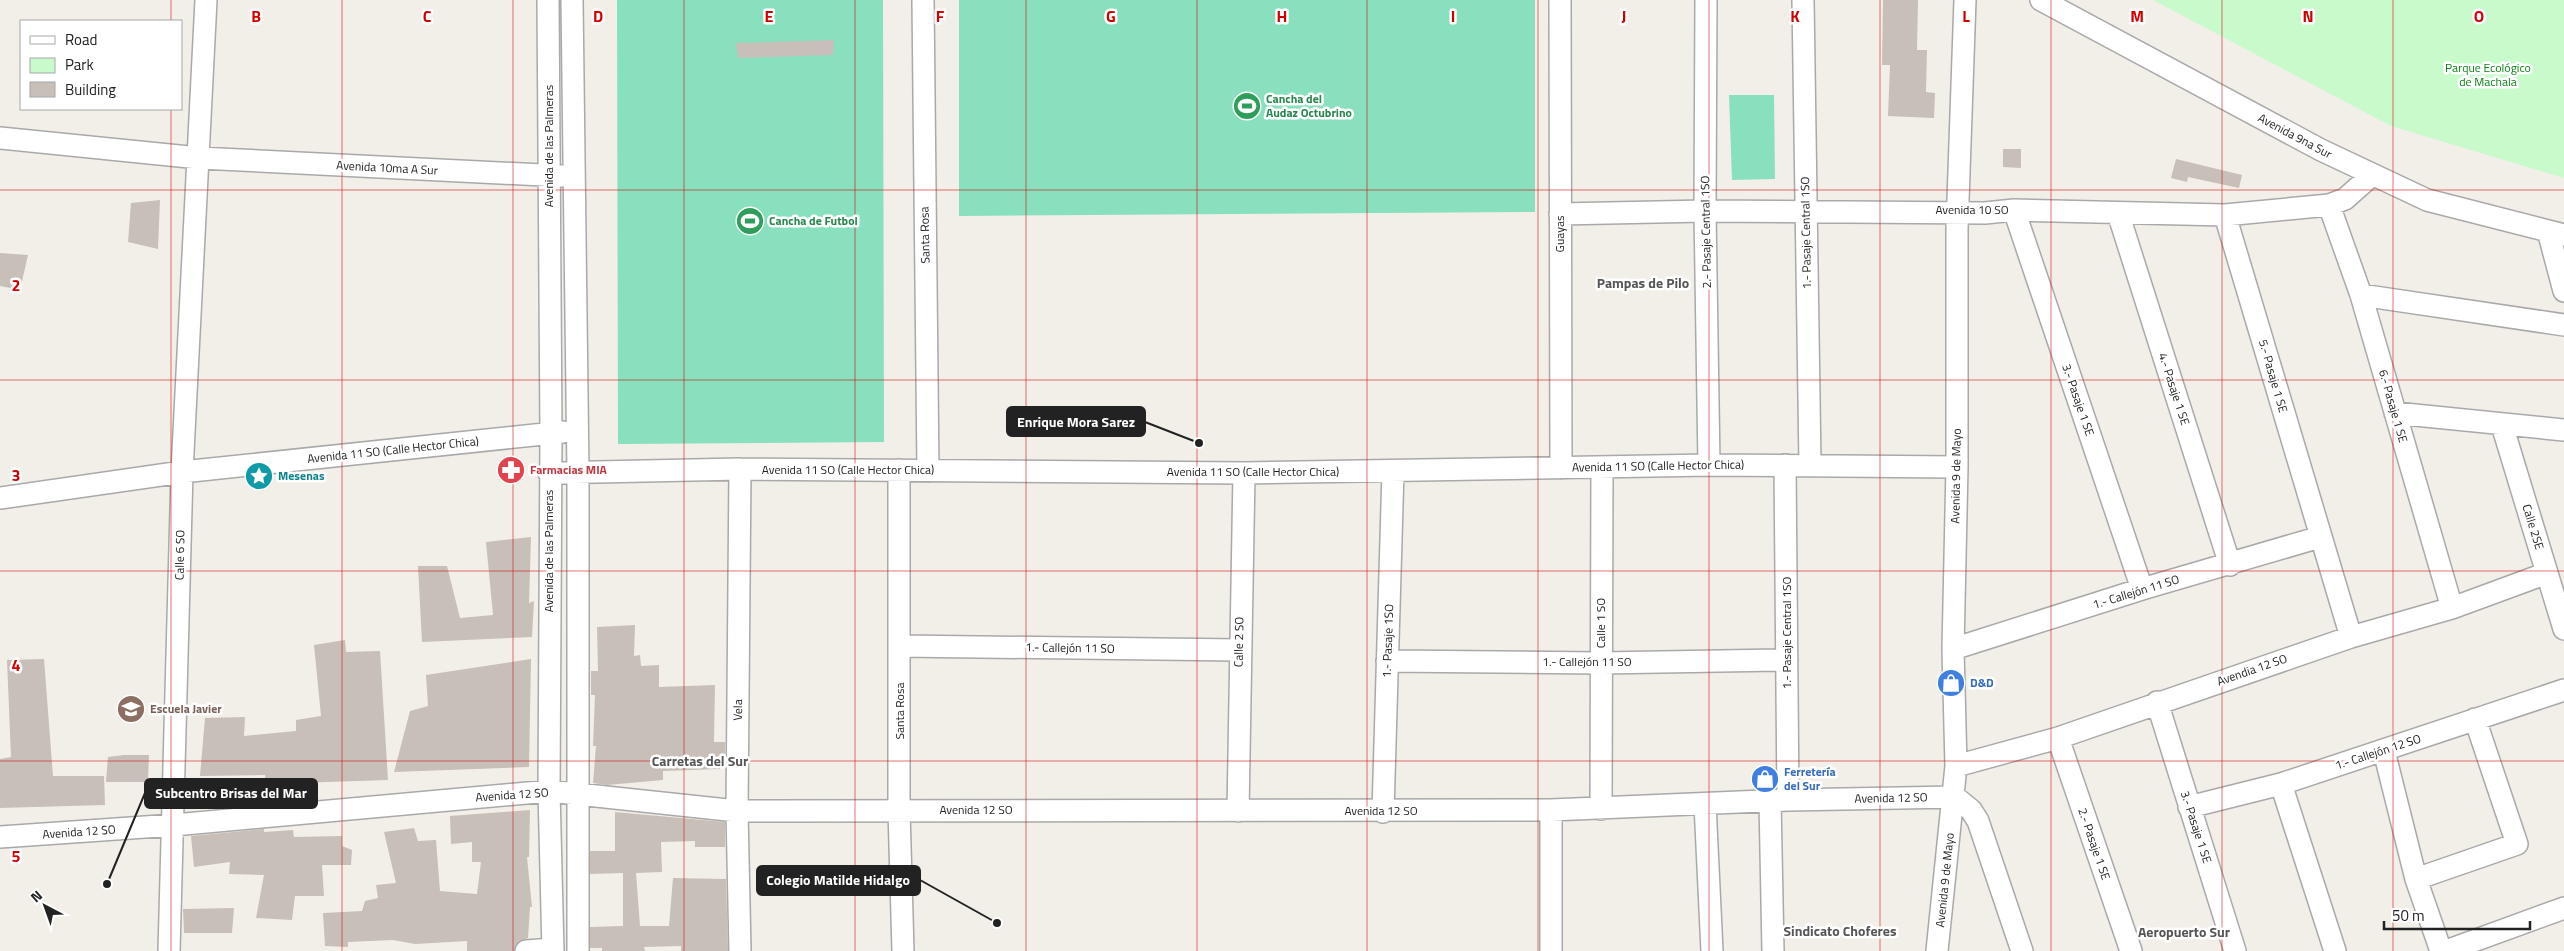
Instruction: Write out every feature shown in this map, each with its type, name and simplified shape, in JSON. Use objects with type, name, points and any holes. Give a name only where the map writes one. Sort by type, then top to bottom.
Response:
[{"type":"street","name":"Calle 6 SO","points":[[169,951],[174,825],[182,472],[206,0]]},
{"type":"street","name":"Avenida de las Palmeras","points":[[548,0],[551,434],[549,473],[549,791],[553,950]]},
{"type":"street","name":"Avenida de las Palmeras","points":[[572,0],[578,430],[576,794],[578,951]]},
{"type":"street","name":"Santa Rosa","points":[[923,0],[928,470]]},
{"type":"street","name":"Guayas","points":[[1560,0],[1561,468]]},
{"type":"street","name":"2.- Pasaje Central 1SO","points":[[1706,0],[1705,211],[1709,465]]},
{"type":"street","name":"1.- Pasaje Central 1SO","points":[[1803,0],[1810,465]]},
{"type":"street","name":"Avenida 9 de Mayo","points":[[1938,951],[1955,797],[1956,766],[1953,649],[1957,467],[1957,212],[1965,0]]},
{"type":"street","name":"Avenida 9na Sur","points":[[2041,0],[2320,150],[2427,200],[2556,233]]},
{"type":"street","points":[[0,138],[199,158]]},
{"type":"street","name":"Avenida 10ma A Sur","points":[[199,158],[575,176]]},
{"type":"street","name":"Avenida 10 SO","points":[[1560,214],[1705,211],[1957,212],[2014,210],[2225,215],[2329,205],[2345,199],[2372,175]]},
{"type":"street","name":"6.- Pasaje 1 SE","points":[[2329,205],[2361,295],[2452,608]]},
{"type":"street","name":"3.- Pasaje 1 SE","points":[[2014,210],[2142,589]]},
{"type":"street","name":"4.- Pasaje 1 SE","points":[[2118,213],[2230,565]]},
{"type":"street","name":"5.- Pasaje 1 SE","points":[[2225,215],[2351,637]]},
{"type":"street","points":[[2556,233],[2564,291]]},
{"type":"street","points":[[2361,295],[2564,325]]},
{"type":"street","points":[[2395,413],[2564,430]]},
{"type":"street","name":"Calle 2SE","points":[[2502,425],[2564,629]]},
{"type":"street","name":"Avenida 11 SO (Calle Hector Chica)","points":[[0,498],[182,472],[578,430]]},
{"type":"street","name":"Avenida 11 SO (Calle Hector Chica)","points":[[549,473],[928,470],[1244,473],[1709,465],[1957,467]]},
{"type":"street","name":"1.- Pasaje Central 1SO","points":[[1773,951],[1787,660],[1785,465]]},
{"type":"street","name":"Calle 1 SO","points":[[1601,808],[1602,467]]},
{"type":"street","name":"Vela","points":[[740,470],[737,811],[740,951]]},
{"type":"street","name":"Santa Rosa","points":[[899,470],[900,810],[903,951]]},
{"type":"street","name":"1.- Pasaje 1SO","points":[[1383,812],[1393,471]]},
{"type":"street","name":"Calle 2 SO","points":[[1238,811],[1239,650],[1244,473]]},
{"type":"street","name":"1.- Callejón 11 SO","points":[[1953,649],[2142,589],[2230,565],[2320,537]]},
{"type":"street","name":"Avendia 12 SO","points":[[1956,766],[2058,738],[2157,702],[2351,637],[2452,608],[2547,573]]},
{"type":"street","name":"1.- Callejón 11 SO","points":[[900,646],[1239,650]]},
{"type":"street","name":"1.- Callejón 11 SO","points":[[1388,661],[1601,663],[1787,660]]},
{"type":"street","name":"1.- Callejón 12 SO","points":[[2189,807],[2281,784],[2564,690]]},
{"type":"street","name":"3.- Pasaje 1 SE","points":[[2157,702],[2235,951]]},
{"type":"street","points":[[2416,879],[2517,844],[2475,719]]},
{"type":"street","name":"2.- Pasaje 1 SE","points":[[2058,738],[2131,951]]},
{"type":"street","points":[[2384,751],[2416,879],[2441,951]]},
{"type":"street","points":[[2281,784],[2335,951]]},
{"type":"street","name":"Avenida 12 SO","points":[[0,837],[174,825],[549,791],[737,811],[1383,812],[1551,810],[1779,800],[1955,797]]},
{"type":"street","points":[[1955,797],[1971,810],[1978,820],[2022,951]]},
{"type":"street","points":[[1705,804],[1712,951]]},
{"type":"street","points":[[1551,810],[1551,951]]},
{"type":"street","points":[[2446,951],[2564,908]]},
{"type":"street","points":[[526,951],[553,950]]},
{"type":"green space","name":"Cancha de Futbol","points":[[617,0],[883,0],[884,442],[618,444]]},
{"type":"green space","name":"Cancha del Audaz Octubrino","points":[[959,0],[1535,0],[1535,212],[959,216]]},
{"type":"green space","name":"Parque Ecológico de Machala","points":[[2153,0],[2564,0],[2564,178],[2391,126]]},
{"type":"green space","points":[[1729,95],[1774,95],[1775,179],[1732,180]]},
{"type":"building","points":[[1883,0],[1918,0],[1917,50],[1927,50],[1926,92],[1935,93],[1934,118],[1888,116],[1890,65],[1882,65]]},
{"type":"building","points":[[834,40],[833,55],[738,58],[736,43]]},
{"type":"building","points":[[2003,149],[2021,149],[2021,168],[2003,167]]},
{"type":"building","points":[[2176,159],[2242,175],[2239,188],[2188,177],[2187,182],[2171,178]]},
{"type":"building","points":[[160,200],[158,249],[128,242],[131,203]]},
{"type":"building","points":[[0,253],[28,255],[20,290],[0,286]]},
{"type":"building","points":[[531,537],[529,603],[534,601],[532,637],[422,642],[418,566],[447,566],[460,618],[493,615],[486,542]]},
{"type":"building","points":[[635,625],[634,656],[640,655],[641,666],[659,665],[659,687],[715,685],[714,742],[725,742],[725,756],[719,757],[720,769],[663,771],[663,780],[607,785],[593,783],[596,746],[593,746],[595,695],[591,695],[591,671],[598,671],[597,627]]},
{"type":"building","points":[[345,640],[346,652],[380,651],[388,780],[266,784],[265,775],[200,776],[205,718],[245,717],[244,736],[296,731],[296,720],[321,716],[314,645]]},
{"type":"building","points":[[44,659],[53,776],[104,776],[105,805],[0,808],[0,759],[11,757],[7,660]]},
{"type":"building","points":[[531,659],[529,767],[394,772],[410,711],[428,706],[426,675]]},
{"type":"building","points":[[149,755],[148,782],[106,782],[108,757]]},
{"type":"building","points":[[530,810],[529,857],[527,857],[532,907],[530,907],[528,938],[519,941],[514,951],[467,951],[467,941],[415,944],[393,940],[348,942],[348,947],[325,946],[323,913],[362,911],[365,901],[378,898],[376,885],[396,883],[384,832],[414,828],[418,841],[436,840],[440,891],[477,894],[481,862],[472,862],[472,842],[451,844],[450,816]]},
{"type":"building","points":[[615,812],[725,822],[725,847],[695,847],[695,841],[661,842],[662,872],[636,873],[640,926],[669,926],[673,878],[726,879],[728,951],[681,951],[681,946],[644,947],[645,951],[602,951],[602,948],[590,948],[590,927],[623,926],[623,873],[590,874],[590,851],[615,851]]},
{"type":"building","points":[[264,829],[264,832],[293,830],[294,837],[342,836],[342,846],[352,850],[351,865],[322,865],[324,896],[295,896],[292,920],[256,918],[264,875],[229,874],[230,862],[194,867],[191,836]]},
{"type":"building","points":[[234,908],[232,933],[184,933],[183,909]]},
{"type":"place","name":"Cancha del Audaz Octubrino","points":[[1247,106]]},
{"type":"place","name":"Cancha de Futbol","points":[[750,221]]},
{"type":"place","name":"Enrique Mora Sarez","points":[[1199,443]]},
{"type":"place","name":"Farmacias MIA","points":[[511,470]]},
{"type":"place","name":"Mesenas","points":[[259,476]]},
{"type":"place","name":"D&D","points":[[1951,683]]},
{"type":"place","name":"Escuela Javier","points":[[131,709]]},
{"type":"place","name":"Ferretería del Sur","points":[[1765,779]]},
{"type":"place","name":"Subcentro Brisas del Mar","points":[[107,884]]},
{"type":"place","name":"Colegio Matilde Hidalgo","points":[[997,923]]},
{"type":"district","name":"Pampas de Pilo","points":[[1643,283]]},
{"type":"district","name":"Carretas del Sur","points":[[700,761]]},
{"type":"district","name":"Sindicato Choferes","points":[[1840,931]]},
{"type":"district","name":"Aeropuerto Sur","points":[[2184,932]]}]
